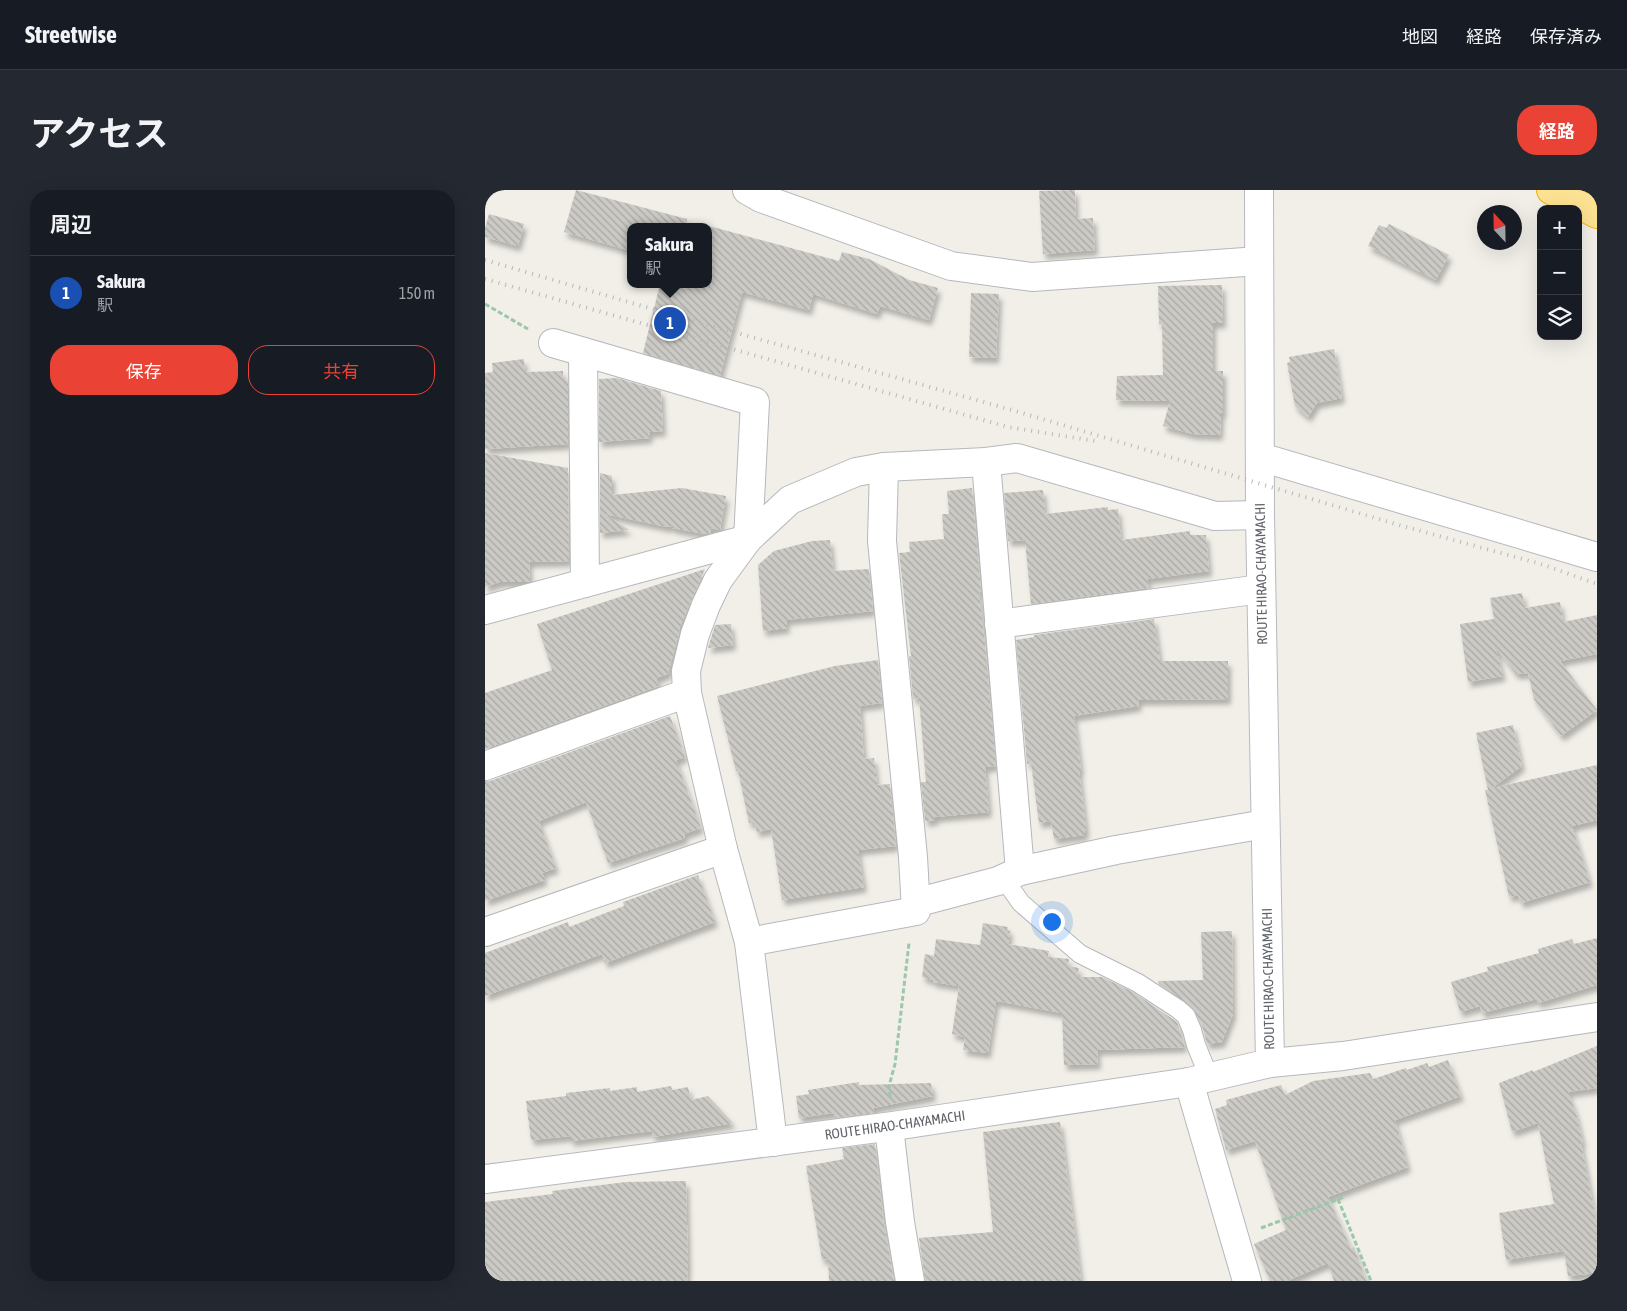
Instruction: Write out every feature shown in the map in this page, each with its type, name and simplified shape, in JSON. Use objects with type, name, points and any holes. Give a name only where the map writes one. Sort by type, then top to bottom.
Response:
[{"type":"highway","points":[[1551,190],[1597,214]]},
{"type":"street","points":[[747,190],[761,198],[951,266],[1032,277],[1259,261]]},
{"type":"street","name":"ROUTE HIRAO-CHAYAMACHI","points":[[485,1179],[891,1127],[1199,1079],[1270,1064],[1260,515],[1259,190]]},
{"type":"street","points":[[553,343],[755,402],[748,539]]},
{"type":"street","points":[[583,352],[585,583]]},
{"type":"street","points":[[1260,457],[1597,557]]},
{"type":"street","points":[[773,1142],[749,942],[723,849],[687,693],[686,670],[695,634],[706,605],[718,580],[748,539],[790,500],[856,472],[884,468],[986,462],[1017,458],[1215,516],[1260,515]]},
{"type":"street","points":[[986,462],[999,624],[1012,875]]},
{"type":"street","points":[[884,468],[882,541],[913,857],[913,907]]},
{"type":"street","points":[[485,610],[748,539]]},
{"type":"street","points":[[999,624],[1261,589]]},
{"type":"street","points":[[485,766],[687,693]]},
{"type":"street","points":[[749,942],[913,907],[1012,875],[1116,850],[1265,824]]},
{"type":"street","points":[[485,932],[723,849]]},
{"type":"street","points":[[1270,1064],[1343,1056],[1597,1017]]},
{"type":"street","points":[[1199,1079],[1235,1238],[1247,1281]]},
{"type":"street","points":[[891,1127],[900,1222],[910,1281]]},
{"type":"lane","points":[[1012,875],[1021,903],[1080,954],[1138,983],[1186,1016],[1199,1079]]},
{"type":"path","points":[[485,304],[495,308],[553,343]]},
{"type":"path","points":[[891,1127],[889,1086],[895,1064],[913,907]]},
{"type":"path","points":[[1235,1238],[1344,1197]]},
{"type":"path","points":[[1338,1199],[1371,1281]]},
{"type":"building","points":[[576,190],[687,219],[686,223],[627,223],[627,250],[564,232]]},
{"type":"building","points":[[1075,190],[1076,219],[1093,218],[1095,250],[1043,254],[1039,191]]},
{"type":"building","points":[[489,214],[524,224],[518,246],[485,237],[485,228]]},
{"type":"building","points":[[1389,224],[1449,255],[1436,280],[1368,246],[1379,225],[1386,228]]},
{"type":"building","points":[[712,227],[839,261],[842,252],[869,259],[909,280],[938,288],[929,320],[880,306],[877,314],[813,294],[809,310],[742,292],[720,376],[643,353],[659,288],[712,288]]},
{"type":"building","points":[[1222,285],[1223,323],[1213,323],[1213,371],[1223,371],[1223,413],[1221,413],[1220,435],[1193,434],[1163,426],[1170,401],[1116,400],[1117,376],[1163,375],[1162,324],[1159,324],[1158,286]]},
{"type":"building","points":[[971,293],[999,294],[996,358],[969,357]]},
{"type":"building","points":[[1334,349],[1342,398],[1317,403],[1308,417],[1295,406],[1287,363],[1290,362],[1289,357]]},
{"type":"building","points":[[524,359],[525,372],[563,371],[563,381],[568,381],[568,444],[485,449],[485,373],[493,372],[492,363]]},
{"type":"building","points":[[617,378],[661,391],[663,431],[649,432],[650,438],[599,442],[599,379]]},
{"type":"building","points":[[485,453],[568,468],[569,561],[529,562],[530,582],[500,582],[485,587]]},
{"type":"building","points":[[600,473],[612,476],[612,495],[682,488],[726,496],[720,530],[711,528],[711,533],[705,534],[605,514],[629,530],[600,533]]},
{"type":"building","points":[[972,488],[981,592],[979,592],[996,766],[985,767],[989,812],[935,817],[935,820],[925,821],[921,782],[926,782],[919,698],[913,699],[909,656],[911,656],[899,553],[910,552],[909,542],[944,539],[942,514],[949,514],[947,491]]},
{"type":"building","points":[[1043,490],[1045,514],[1108,507],[1108,510],[1118,509],[1121,540],[1190,531],[1190,535],[1206,535],[1209,571],[1147,579],[1149,588],[1031,604],[1025,540],[1008,541],[1004,493]]},
{"type":"building","points":[[830,540],[833,571],[869,569],[873,611],[786,620],[787,628],[763,631],[758,565],[774,551],[812,541]]},
{"type":"building","points":[[705,569],[679,629],[668,674],[656,678],[659,686],[485,749],[485,693],[552,670],[537,624]]},
{"type":"building","points":[[1522,593],[1525,608],[1560,602],[1563,622],[1597,615],[1597,654],[1560,661],[1597,710],[1561,736],[1534,699],[1528,673],[1516,674],[1496,648],[1503,676],[1468,682],[1460,624],[1494,619],[1490,598]]},
{"type":"building","points":[[1154,619],[1160,661],[1228,661],[1228,699],[1138,700],[1139,706],[1074,716],[1086,830],[1085,835],[1054,839],[1051,821],[1039,823],[1031,763],[1027,764],[1016,640],[1034,637],[1034,635]]},
{"type":"building","points":[[731,624],[733,645],[708,648],[715,625]]},
{"type":"building","points":[[878,660],[882,703],[860,706],[864,759],[874,758],[877,785],[890,784],[896,846],[858,850],[864,887],[782,900],[771,829],[757,832],[754,822],[749,823],[738,771],[736,771],[717,696],[835,666]]},
{"type":"building","points":[[670,716],[685,757],[676,760],[701,828],[684,834],[685,838],[608,863],[586,802],[539,821],[556,868],[542,873],[545,880],[485,901],[485,781],[490,781]]},
{"type":"building","points":[[1513,725],[1522,766],[1492,788],[1597,765],[1597,820],[1572,826],[1590,882],[1521,903],[1518,895],[1509,897],[1485,790],[1488,790],[1476,733]]},
{"type":"building","points":[[698,875],[715,922],[605,963],[602,954],[485,996],[485,953],[568,922],[569,927],[624,906],[623,902]]},
{"type":"building","points":[[983,923],[1008,927],[1007,930],[1010,931],[1008,944],[1049,951],[1048,957],[1069,959],[1068,966],[1079,968],[1077,977],[1102,977],[1133,992],[1177,1022],[1185,1047],[1097,1050],[1098,1064],[1064,1065],[1062,1013],[996,1001],[988,1053],[963,1050],[965,1037],[952,1034],[959,986],[933,982],[933,980],[922,977],[925,954],[934,956],[936,939],[980,945]]},
{"type":"building","points":[[1232,931],[1233,1014],[1222,1042],[1207,1044],[1202,1026],[1193,1008],[1159,984],[1158,981],[1203,980],[1201,932]]},
{"type":"building","points":[[1597,938],[1597,985],[1538,1003],[1537,999],[1482,1013],[1480,1006],[1460,1012],[1451,982],[1488,971],[1487,967],[1539,953],[1538,949],[1572,939],[1574,944]]},
{"type":"building","points":[[1597,1046],[1597,1088],[1568,1092],[1576,1113],[1583,1143],[1581,1143],[1597,1228],[1597,1273],[1568,1276],[1564,1251],[1506,1260],[1499,1213],[1554,1204],[1538,1123],[1512,1132],[1499,1083],[1533,1070],[1533,1072]]},
{"type":"building","points":[[1448,1060],[1461,1096],[1395,1120],[1408,1167],[1328,1197],[1351,1248],[1354,1247],[1366,1281],[1334,1281],[1328,1263],[1287,1281],[1270,1281],[1254,1244],[1286,1230],[1255,1141],[1226,1150],[1215,1109],[1227,1105],[1226,1100],[1281,1085],[1285,1095],[1313,1081],[1370,1073],[1373,1079],[1406,1068],[1407,1070],[1427,1063],[1429,1067]]},
{"type":"building","points":[[859,1082],[859,1085],[931,1083],[933,1096],[873,1108],[874,1113],[835,1118],[834,1113],[799,1118],[796,1096],[809,1094],[808,1090]]},
{"type":"building","points":[[671,1086],[672,1090],[688,1087],[691,1100],[708,1096],[733,1123],[653,1137],[652,1131],[571,1141],[571,1136],[531,1140],[526,1101],[566,1096],[566,1093],[610,1088],[610,1091],[637,1087],[637,1092]]},
{"type":"building","points":[[1060,1122],[1081,1281],[925,1281],[919,1238],[993,1232],[983,1132]]},
{"type":"building","points":[[875,1144],[884,1224],[894,1281],[829,1281],[828,1259],[822,1260],[806,1166],[844,1159],[842,1148]]},
{"type":"building","points":[[686,1181],[687,1281],[485,1281],[485,1202],[553,1194],[552,1191],[626,1182]]},
{"type":"railway","points":[[485,260],[1012,410],[1399,525],[1541,564],[1597,584]]},
{"type":"railway","points":[[485,279],[1008,427],[1095,441]]},
{"type":"place","name":"Sakura","points":[[670,323]]}]
